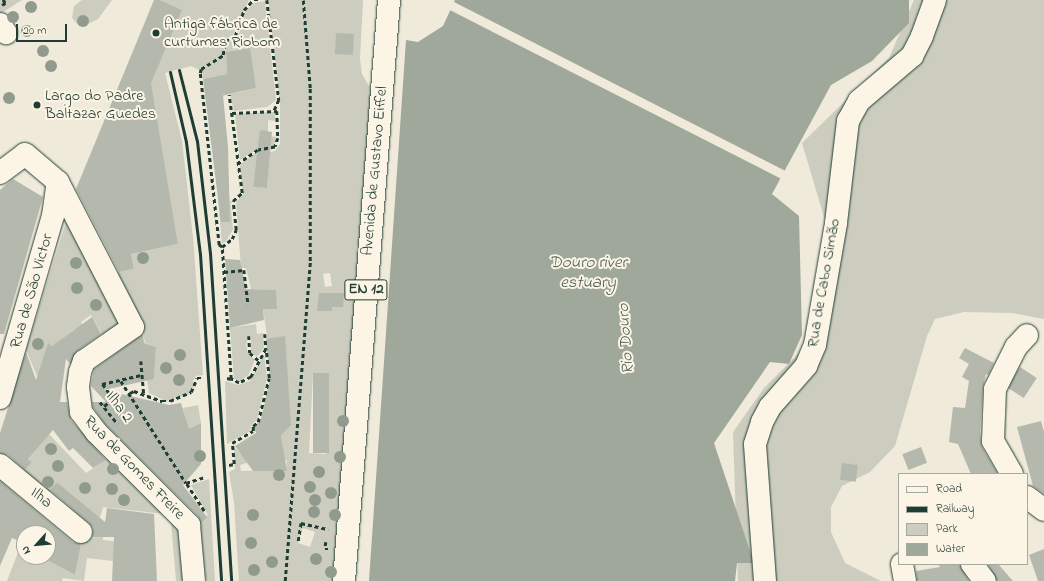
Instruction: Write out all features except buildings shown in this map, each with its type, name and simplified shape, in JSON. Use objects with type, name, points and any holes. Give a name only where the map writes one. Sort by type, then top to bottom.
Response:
[{"type":"street","name":"Avenida de Gustavo Eiffel","points":[[344,581],[389,0]]},
{"type":"street","name":"Rua de Cabo Simão","points":[[764,581],[755,444],[770,407],[806,366],[815,346],[836,223],[848,121],[859,101],[912,56],[922,36],[935,0]]},
{"type":"street","points":[[0,173],[25,154],[58,182]]},
{"type":"street","name":"Rua de São Victor","points":[[0,398],[53,216],[58,182]]},
{"type":"street","name":"Rua de Gomes Freire","points":[[58,182],[133,327],[84,361],[80,372],[78,387],[81,412],[96,432],[189,525],[194,581]]},
{"type":"street","points":[[1011,473],[993,441],[995,389],[1016,347],[1027,335]]},
{"type":"street","name":"Ilha","points":[[0,465],[81,532]]},
{"type":"street","points":[[1028,498],[1044,510]]},
{"type":"street","points":[[902,565],[905,581]]},
{"type":"street","points":[[973,565],[985,581]]},
{"type":"path","points":[[0,6],[4,1],[10,0]]},
{"type":"path","points":[[231,379],[222,247],[219,245],[200,73],[201,68],[223,55],[225,40],[235,36],[244,10],[253,0],[261,0]]},
{"type":"path","points":[[267,0],[279,100],[274,111]]},
{"type":"path","points":[[285,581],[310,261],[310,88],[303,0]]},
{"type":"path","points":[[222,247],[232,239],[236,230],[234,201],[242,193],[229,95]]},
{"type":"path","points":[[232,113],[277,111],[275,147],[258,150],[238,164]]},
{"type":"path","points":[[224,272],[244,270],[248,305]]},
{"type":"path","points":[[229,465],[234,464],[232,443],[253,431],[261,412],[269,378],[265,334]]},
{"type":"path","points":[[249,336],[250,353],[258,360]]},
{"type":"path","points":[[227,378],[239,383],[245,382],[250,377],[258,360],[266,349]]},
{"type":"path","points":[[104,406],[113,399],[102,384],[121,381],[143,374],[141,361]]},
{"type":"path","points":[[140,374],[144,395]]},
{"type":"path","points":[[130,393],[134,391],[162,401],[179,398],[191,392],[197,378],[202,378]]},
{"type":"path","points":[[121,381],[204,511],[205,518]]},
{"type":"path","name":"Ilha 2","points":[[95,396],[119,426]]},
{"type":"path","points":[[186,483],[205,477]]},
{"type":"path","points":[[298,541],[301,523],[328,527],[325,549],[332,550]]},
{"type":"green space","points":[[0,0],[22,0],[0,14]]},
{"type":"green space","points":[[82,0],[112,0],[98,19],[84,26],[78,25],[72,18],[74,6]]},
{"type":"green space","points":[[160,0],[249,0],[233,35],[223,40],[225,52],[227,41],[239,34],[246,11],[254,3],[265,1],[276,100],[267,107],[234,111],[230,94],[223,96],[222,88],[233,93],[256,88],[249,48],[226,52],[227,74],[203,79],[202,71],[191,66],[165,73],[182,141],[193,237],[203,375],[196,376],[193,381],[194,391],[188,395],[166,401],[149,393],[147,380],[154,378],[156,347],[145,343],[143,332],[114,273],[134,269],[131,254],[178,244],[150,79],[182,10]]},
{"type":"green space","points":[[268,0],[363,0],[360,59],[362,74],[373,93],[340,551],[333,581],[239,581],[234,502],[229,472],[235,469],[234,447],[244,457],[283,448],[263,309],[277,309],[275,290],[251,289],[246,268],[241,268],[236,202],[243,195],[240,165],[258,151],[253,187],[267,188],[270,152],[275,151],[280,144],[280,101]],"holes":[[[330,273],[332,286],[325,287],[323,274]],[[313,373],[329,373],[326,454],[309,453]],[[257,460],[287,460],[286,470],[241,471],[240,465]],[[303,528],[315,532],[310,547],[298,543]]]},
{"type":"green space","points":[[914,0],[1044,0],[1044,319],[1012,313],[964,312],[935,319],[927,336],[895,446],[870,472],[842,486],[831,507],[831,532],[845,563],[881,581],[738,581],[733,432],[764,388],[807,345],[827,227],[802,143],[889,58]]},
{"type":"green space","points":[[274,112],[276,121],[268,120],[268,136],[276,137],[274,146],[267,150],[257,149],[240,160],[235,114]]},
{"type":"green space","points":[[218,199],[230,199],[233,229],[227,240],[222,244]]},
{"type":"green space","points":[[66,222],[112,296],[124,325],[104,338],[91,315],[81,322],[85,328],[78,333],[75,329],[53,346],[48,344],[39,381],[26,350]]},
{"type":"green space","points":[[256,324],[257,334],[263,333],[264,348],[257,357],[251,352],[251,336],[248,337],[246,345],[248,353],[255,360],[248,376],[239,381],[234,379],[230,328]]},
{"type":"green space","points":[[264,354],[267,378],[257,420],[251,425],[250,431],[227,444],[225,381],[238,385],[250,381]]},
{"type":"green space","points":[[198,405],[201,423],[182,433],[185,417],[183,408]]},
{"type":"green space","points":[[49,434],[86,473],[110,457],[179,525],[188,581],[176,581],[171,522],[164,514],[103,507],[100,518],[57,482],[45,497],[19,476],[32,462],[28,459]]},
{"type":"green space","points":[[209,479],[215,581],[206,581],[199,521],[208,515],[191,485]]},
{"type":"green space","points":[[103,537],[103,540],[120,542],[113,561],[87,558],[84,581],[63,578],[62,581],[7,581],[16,558],[16,565],[56,565],[75,575],[82,538]]},
{"type":"water","name":"Douro river estuary","points":[[455,0],[909,0],[909,23],[872,61],[831,85],[772,194],[799,216],[802,335],[789,364],[770,362],[714,443],[754,563],[737,563],[735,581],[369,581],[406,40],[418,42],[443,26]]},
{"type":"pier","points":[[452,1],[786,171],[782,179],[448,9]]},
{"type":"railway","points":[[179,70],[197,141],[210,253],[231,581]]},
{"type":"railway","points":[[170,72],[186,142],[200,254],[221,581]]},
{"type":"place","name":"Antiga fábrica de curtumes Riobom","points":[[156,33]]},
{"type":"place","name":"Largo do Padre Baltazar Guedes","points":[[37,105]]},
{"type":"water label","name":"Rio Douro","points":[[626,339]]}]
